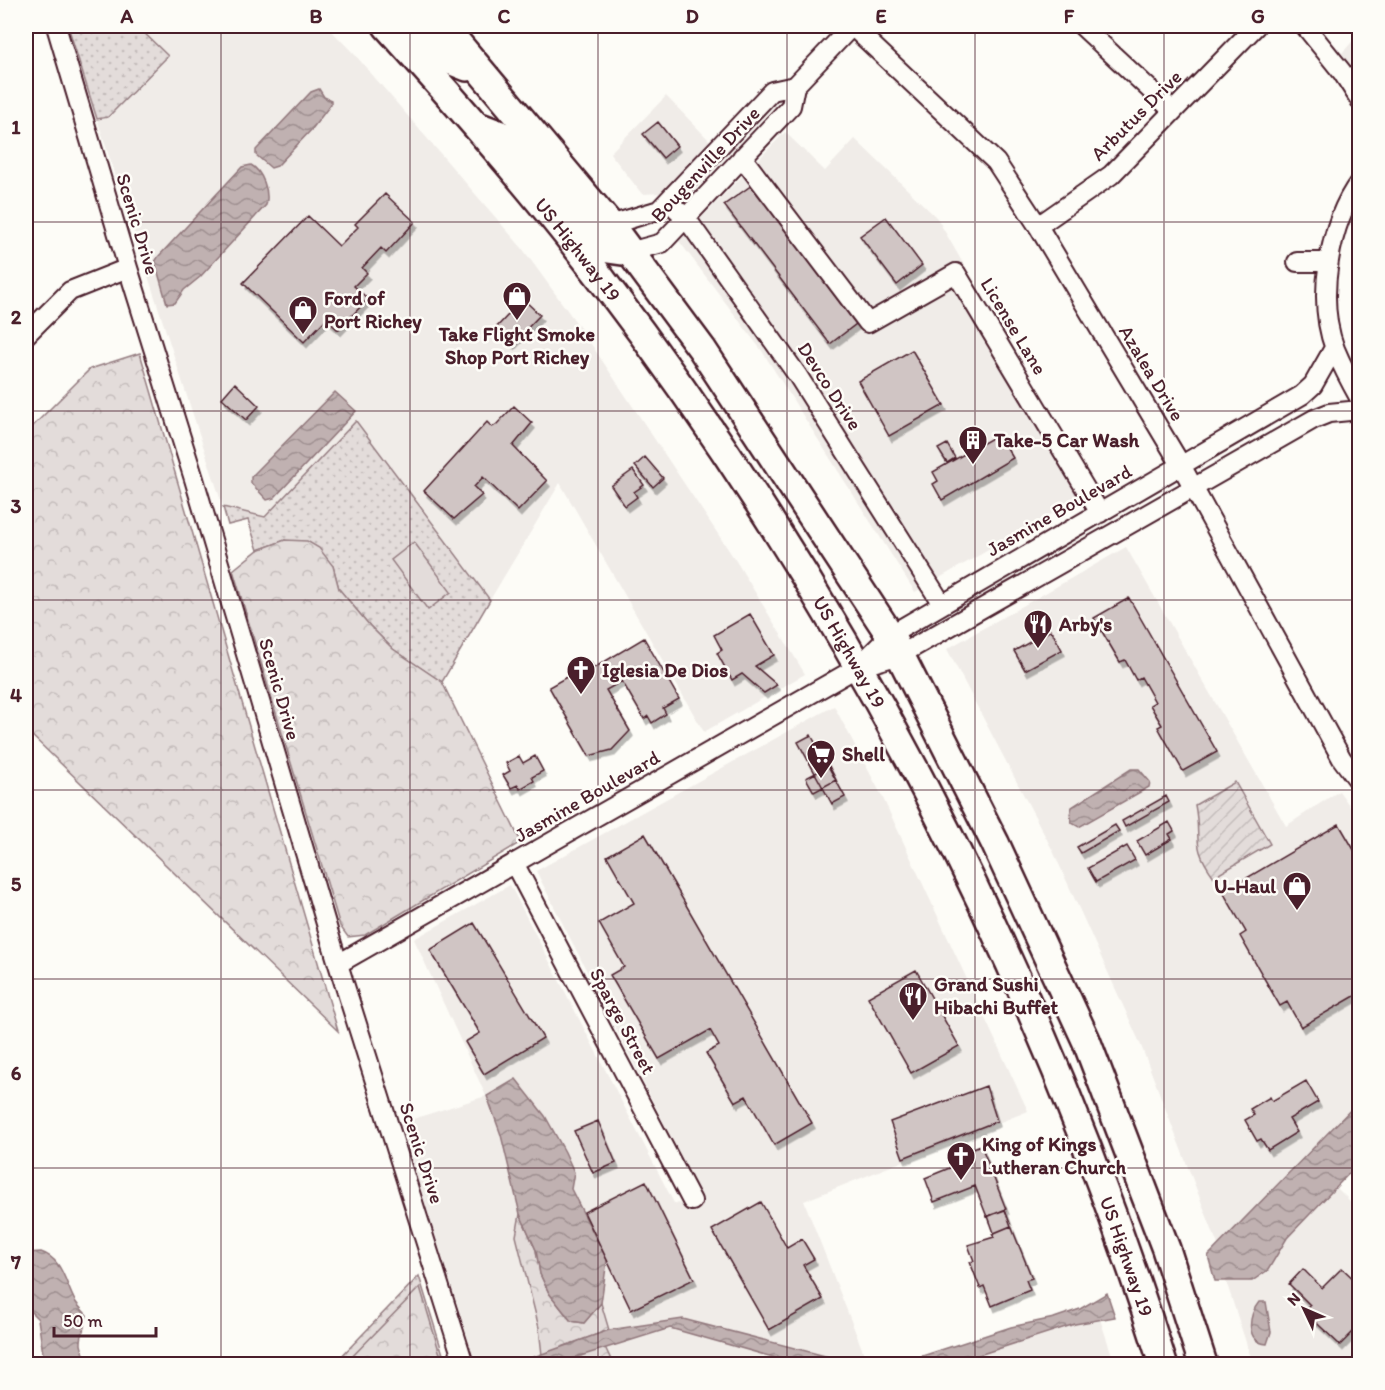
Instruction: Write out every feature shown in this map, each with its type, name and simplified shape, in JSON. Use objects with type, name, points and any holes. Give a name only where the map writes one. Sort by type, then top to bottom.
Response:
[{"type":"highway","name":"US Highway 19","points":[[387,26],[476,125],[602,279],[689,400],[784,543],[858,667],[927,790],[970,875],[1047,1047],[1106,1197],[1163,1365]]},
{"type":"highway","points":[[417,26],[452,61],[483,70]]},
{"type":"highway","name":"US Highway 19","points":[[455,30],[483,70],[610,225],[726,386],[895,645],[995,843],[1086,1041],[1167,1249],[1203,1365]]},
{"type":"highway","points":[[476,125],[514,140],[600,244],[608,249],[629,252]]},
{"type":"street","name":"Scenic Drive","points":[[56,26],[338,964],[464,1365]]},
{"type":"street","name":"Bougenville Drive","points":[[629,252],[662,243],[791,106],[795,86],[852,26]]},
{"type":"street","name":"Azalea Drive","points":[[852,26],[996,162],[1038,226],[1181,465],[1342,759],[1359,783]]},
{"type":"street","points":[[1082,26],[1173,111]]},
{"type":"street","name":"Arbutus Drive","points":[[1038,226],[1111,175],[1256,26]]},
{"type":"street","points":[[1305,26],[1342,72],[1359,100]]},
{"type":"street","name":"Bougenville Drive","points":[[610,225],[659,210],[772,91],[795,86]]},
{"type":"street","name":"License Lane","points":[[742,157],[868,323],[956,273],[1100,513]]},
{"type":"street","points":[[1359,181],[1345,202],[1328,262],[1327,294],[1334,348],[1359,399]]},
{"type":"street","name":"Devco Drive","points":[[668,201],[686,218],[798,376],[942,604]]},
{"type":"street","points":[[1297,262],[1328,262]]},
{"type":"street","points":[[26,335],[70,291],[128,268]]},
{"type":"street","name":"Jasmine Boulevard","points":[[895,645],[942,604],[1302,395],[1313,385],[1334,348]]},
{"type":"street","name":"Jasmine Boulevard","points":[[338,964],[895,645],[1050,570],[1314,418],[1329,413],[1359,410]]},
{"type":"street","points":[[1038,549],[1050,570]]},
{"type":"street","name":"Sparge Street","points":[[514,863],[692,1201]]},
{"type":"shaded area","name":"Ford of Port Richey","points":[[137,26],[327,26],[356,56],[522,248],[583,332],[736,561],[805,674],[704,732],[560,483],[490,600],[356,422],[265,517],[223,507],[97,119],[108,117],[168,56]]},
{"type":"shaded area","points":[[1359,34],[1359,83],[1342,53]]},
{"type":"shaded area","points":[[666,96],[711,142],[662,193],[642,194],[610,153]]},
{"type":"shaded area","points":[[785,132],[825,171],[855,139],[937,218],[1093,490],[915,592],[762,351],[679,241]]},
{"type":"shaded area","points":[[1126,547],[1286,826],[1339,791],[1359,819],[1359,1101],[1218,1245],[1140,1043],[1053,851],[947,649]]},
{"type":"shaded area","points":[[834,706],[882,796],[1028,1111],[804,1201],[868,1364],[856,1364],[683,1319],[609,1330],[601,1303],[607,1260],[571,1189],[574,1172],[545,1116],[501,1135],[520,1214],[516,1236],[542,1354],[514,1364],[476,1364],[400,1123],[486,1096],[414,939],[510,885],[674,1203],[696,1205],[704,1202],[536,871]]},
{"type":"shaded area","points":[[1336,1187],[1359,1210],[1359,1364],[1253,1364],[1226,1281],[1252,1281],[1268,1270],[1287,1238]]},
{"type":"shaded area","points":[[1100,1319],[1115,1364],[951,1364],[1075,1324]]},
{"type":"shaded area","points":[[670,1328],[797,1364],[613,1364],[605,1347]]},
{"type":"green space","points":[[68,26],[137,26],[168,56],[108,117],[97,119]]},
{"type":"green space","points":[[140,353],[338,1031],[26,730],[26,433],[90,369]]},
{"type":"green space","points":[[356,421],[490,600],[442,682],[393,649],[370,626],[339,589],[333,566],[285,540],[258,550],[248,520],[228,525],[223,507],[265,517]]},
{"type":"green space","points":[[285,540],[307,541],[319,548],[333,566],[339,589],[370,626],[393,649],[442,682],[521,842],[365,935],[348,937],[340,926],[233,570],[258,550]]},
{"type":"green space","points":[[414,542],[451,592],[428,610],[391,560]]},
{"type":"green space","points":[[1235,782],[1270,844],[1214,877],[1199,849],[1195,805]]},
{"type":"green space","points":[[520,1214],[536,1250],[540,1274],[549,1293],[571,1321],[584,1323],[601,1303],[609,1330],[542,1355],[539,1328],[516,1236]]},
{"type":"green space","points":[[419,1276],[446,1364],[334,1364]]},
{"type":"green space","points":[[420,1287],[443,1364],[345,1364]]},
{"type":"green space","points":[[605,1347],[613,1364],[555,1364]]},
{"type":"water","points":[[319,89],[324,97],[331,100],[331,104],[312,129],[277,166],[271,168],[256,155],[256,150],[311,92]]},
{"type":"water","points":[[251,165],[259,172],[264,182],[267,194],[266,205],[200,277],[184,290],[175,303],[167,304],[155,262],[158,257],[242,167]]},
{"type":"water","points":[[335,392],[356,411],[274,498],[267,500],[251,483],[251,477]]},
{"type":"water","points":[[1131,769],[1139,769],[1150,782],[1149,787],[1079,827],[1072,823],[1070,814],[1072,807]]},
{"type":"water","points":[[516,1079],[545,1116],[565,1152],[574,1172],[571,1189],[607,1260],[601,1303],[584,1323],[571,1321],[549,1293],[540,1274],[536,1250],[520,1214],[501,1135],[487,1096]]},
{"type":"water","points":[[1359,1101],[1359,1163],[1287,1238],[1268,1270],[1252,1281],[1215,1281],[1208,1256]]},
{"type":"water","points":[[41,1252],[48,1255],[59,1266],[75,1301],[87,1315],[81,1345],[90,1364],[37,1364],[41,1362],[43,1354],[38,1319],[30,1311],[26,1299],[26,1253]]},
{"type":"water","points":[[1107,1293],[1115,1317],[1075,1324],[951,1364],[898,1364],[1011,1327],[1054,1318],[1080,1309]]},
{"type":"water","points":[[1259,1302],[1266,1302],[1271,1332],[1267,1344],[1260,1342],[1252,1333],[1251,1320]]},
{"type":"water","points":[[683,1319],[856,1364],[797,1364],[670,1328],[555,1364],[514,1364],[609,1330]]},
{"type":"building","points":[[658,122],[677,146],[663,158],[643,134]]},
{"type":"building","points":[[752,185],[856,324],[830,344],[724,205]]},
{"type":"building","name":"Ford of Port Richey","points":[[385,194],[415,222],[386,253],[381,248],[362,268],[367,273],[354,286],[368,299],[338,330],[326,319],[304,342],[243,283],[308,216],[339,246],[358,227],[355,224]]},
{"type":"building","points":[[886,217],[922,265],[897,285],[860,236]]},
{"type":"building","name":"Take Flight Smoke Shop Port Richey","points":[[523,299],[540,315],[512,344],[495,329]]},
{"type":"building","points":[[912,350],[944,405],[889,436],[858,381]]},
{"type":"building","points":[[235,383],[259,406],[246,420],[222,398]]},
{"type":"building","points":[[514,406],[532,423],[513,446],[547,481],[518,511],[483,477],[474,487],[482,495],[454,519],[424,491],[487,422],[492,427],[496,425]]},
{"type":"building","name":"Take-5 Car Wash","points":[[999,434],[1013,458],[942,500],[933,484],[938,481],[933,472]]},
{"type":"building","points":[[947,444],[955,458],[947,463],[938,449]]},
{"type":"building","points":[[645,457],[663,478],[653,487],[635,466]]},
{"type":"building","points":[[633,470],[644,485],[634,492],[637,497],[625,506],[611,486]]},
{"type":"building","points":[[1129,598],[1217,752],[1183,771],[1158,727],[1162,725],[1150,705],[1155,702],[1141,677],[1136,680],[1125,660],[1120,662],[1094,618]]},
{"type":"building","points":[[750,614],[774,655],[755,666],[777,685],[764,693],[742,674],[732,680],[717,653],[722,650],[714,635]]},
{"type":"building","name":"Arby's","points":[[1051,630],[1062,650],[1025,670],[1014,651]]},
{"type":"building","name":"Iglesia De Dios","points":[[644,638],[679,699],[663,708],[666,714],[652,723],[648,716],[644,719],[622,681],[606,690],[630,731],[612,750],[589,756],[549,687],[591,663],[594,668]]},
{"type":"building","name":"Shell","points":[[811,735],[845,797],[832,804],[798,742]]},
{"type":"building","points":[[519,756],[523,763],[535,756],[543,771],[532,777],[534,781],[520,789],[518,785],[511,788],[503,775],[510,771],[506,763]]},
{"type":"building","name":"Shell","points":[[829,766],[836,780],[814,792],[806,778]]},
{"type":"building","points":[[1166,796],[1169,802],[1125,827],[1122,821]]},
{"type":"building","points":[[1169,822],[1174,831],[1169,834],[1172,839],[1145,855],[1137,841]]},
{"type":"building","name":"U-Haul","points":[[1339,824],[1360,860],[1360,993],[1301,1027],[1287,1002],[1280,1006],[1240,936],[1246,932],[1223,892]]},
{"type":"building","points":[[1115,825],[1119,831],[1081,853],[1077,847]]},
{"type":"building","points":[[645,834],[812,1123],[774,1145],[746,1096],[735,1102],[706,1053],[719,1046],[710,1030],[659,1059],[610,975],[624,967],[599,923],[634,903],[607,856]]},
{"type":"building","points":[[1127,846],[1135,860],[1096,882],[1088,868]]},
{"type":"building","points":[[474,923],[543,1038],[484,1074],[465,1042],[480,1033],[430,950]]},
{"type":"building","name":"Grand Sushi Hibachi Buffet","points":[[916,970],[959,1046],[911,1073],[868,997]]},
{"type":"building","points":[[1306,1081],[1318,1102],[1289,1119],[1297,1132],[1268,1150],[1261,1139],[1257,1141],[1245,1120],[1254,1115],[1250,1109],[1270,1097],[1272,1101]]},
{"type":"building","points":[[986,1086],[997,1121],[903,1158],[890,1122]]},
{"type":"building","points":[[598,1121],[616,1163],[593,1173],[574,1131]]},
{"type":"building","name":"King of Kings Lutheran Church","points":[[981,1145],[1006,1209],[987,1217],[975,1186],[934,1202],[925,1178],[969,1160],[965,1151]]},
{"type":"building","points":[[646,1181],[694,1279],[631,1310],[584,1212]]},
{"type":"building","points":[[761,1202],[787,1248],[802,1239],[814,1259],[803,1265],[823,1299],[769,1330],[712,1230]]},
{"type":"building","points":[[1005,1210],[1011,1226],[994,1233],[988,1216]]},
{"type":"building","points":[[1011,1226],[1032,1278],[1026,1280],[1030,1290],[992,1306],[984,1286],[980,1288],[970,1262],[974,1261],[968,1245],[994,1237],[992,1234]]},
{"type":"building","points":[[1342,1268],[1360,1285],[1360,1325],[1340,1345],[1304,1311],[1310,1305],[1289,1284],[1303,1269],[1322,1288]]},
{"type":"place","name":"Take Flight Smoke Shop Port Richey","points":[[517,322]]},
{"type":"place","name":"Ford of Port Richey","points":[[303,336]]},
{"type":"place","name":"Take-5 Car Wash","points":[[973,466]]},
{"type":"place","name":"Arby's","points":[[1038,650]]},
{"type":"place","name":"Iglesia De Dios","points":[[581,696]]},
{"type":"place","name":"Shell","points":[[821,780]]},
{"type":"place","name":"U-Haul","points":[[1297,912]]},
{"type":"place","name":"Grand Sushi Hibachi Buffet","points":[[913,1022]]},
{"type":"place","name":"King of Kings Lutheran Church","points":[[961,1182]]}]
